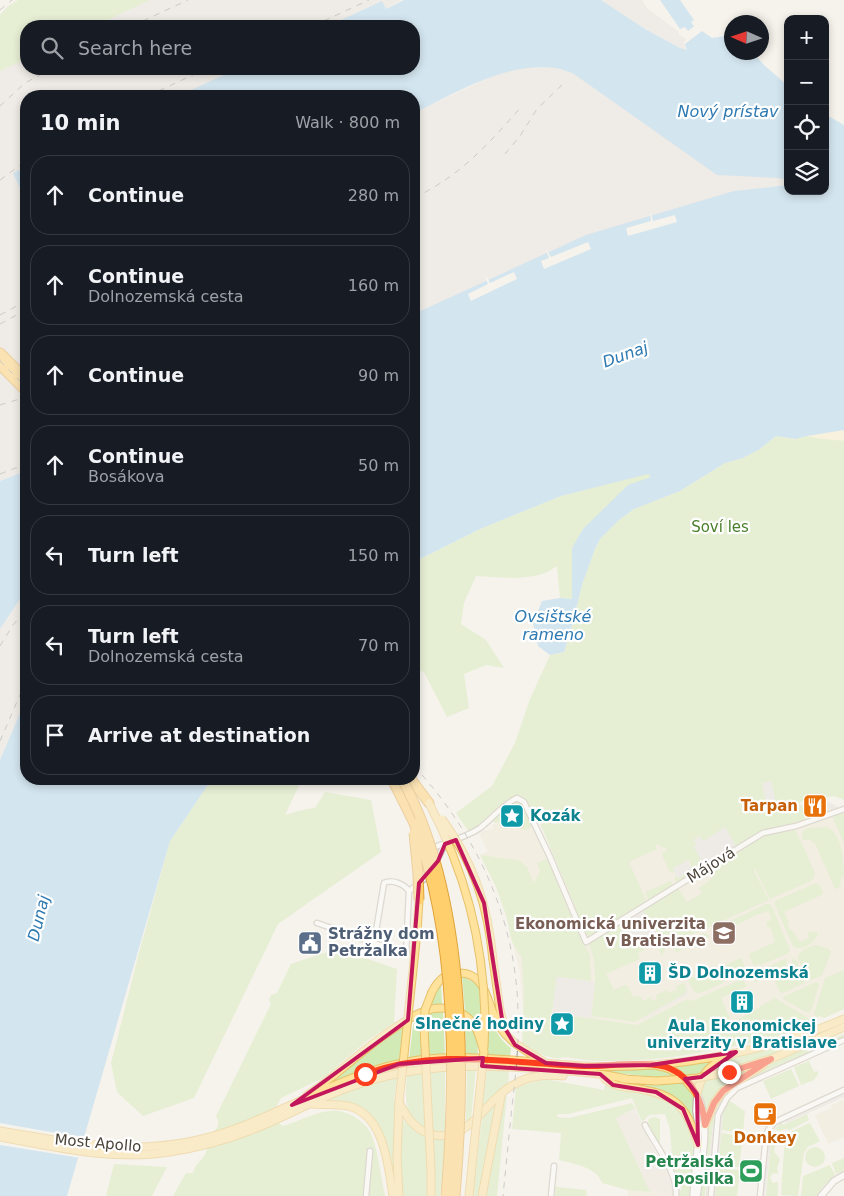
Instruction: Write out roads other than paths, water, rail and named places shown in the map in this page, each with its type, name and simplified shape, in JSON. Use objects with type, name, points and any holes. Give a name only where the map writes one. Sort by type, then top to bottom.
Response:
[{"type":"highway","points":[[0,353],[20,373]]},
{"type":"highway","points":[[0,365],[20,385]]},
{"type":"highway","points":[[395,785],[414,823],[433,883],[444,952],[450,1030],[451,1085],[450,1143],[446,1196]]},
{"type":"highway","points":[[405,785],[421,820],[434,856],[446,906],[450,933],[457,999],[460,1068],[455,1196]]},
{"type":"highway","points":[[416,785],[429,803]]},
{"type":"highway","points":[[414,823],[419,900]]},
{"type":"main road","points":[[429,803],[455,838],[475,878],[488,920],[502,1018],[508,1037]]},
{"type":"main road","points":[[429,803],[455,858],[475,921],[480,945],[485,996],[484,1052],[469,1196]]},
{"type":"main road","points":[[399,1196],[397,1158],[399,1102],[419,900]]},
{"type":"main road","points":[[432,1196],[424,1027],[425,1010],[432,992],[439,981],[450,974],[461,973],[474,977],[481,984],[496,1021],[508,1037],[520,1048],[546,1063]]},
{"type":"main road","points":[[281,1113],[323,1084],[378,1039],[414,1016],[436,1008],[450,1009],[464,1015],[474,1025],[484,1052]]},
{"type":"main road","points":[[292,1104],[365,1074],[391,1065],[417,1060],[477,1058],[586,1066],[651,1065],[736,1052],[802,1036],[844,1019]]},
{"type":"main road","points":[[399,1102],[407,1117],[416,1127],[431,1134],[446,1136],[461,1131],[472,1124],[512,1085],[538,1075],[658,1081],[697,1078],[729,1072],[771,1059],[844,1027]]},
{"type":"main road","points":[[696,1094],[703,1074],[719,1061],[736,1052]]},
{"type":"main road","points":[[705,1125],[714,1103],[723,1091],[771,1059]]},
{"type":"main road","points":[[281,1113],[310,1104],[367,1081],[392,1074],[436,1067],[476,1065],[532,1068],[626,1079]]},
{"type":"main road","points":[[651,1065],[672,1069],[684,1078],[696,1094]]},
{"type":"main road","points":[[605,1079],[613,1085],[656,1092],[674,1102],[683,1109],[692,1123],[698,1145]]},
{"type":"main road","points":[[482,1196],[502,1094]]},
{"type":"main road","points":[[310,1104],[350,1106],[369,1119],[378,1132],[383,1144],[393,1196]]},
{"type":"main road","name":"Most Apollo","points":[[0,1130],[91,1146],[144,1148],[175,1145],[204,1139],[281,1113]]},
{"type":"main road","name":"Most Apollo","points":[[0,1137],[101,1153],[157,1154],[211,1144],[250,1131],[281,1113]]},
{"type":"street","name":"Májová","points":[[445,844],[463,837],[480,827],[506,803],[517,798],[524,802],[550,857],[586,942],[763,833],[796,826],[844,809]]},
{"type":"street","points":[[432,848],[445,844]]},
{"type":"street","points":[[409,891],[424,878],[438,861],[445,844]]},
{"type":"street","points":[[317,923],[374,943],[406,954],[409,891],[405,886],[392,881],[386,882],[383,885],[374,943]]},
{"type":"street","points":[[711,1196],[718,1115],[727,1098],[738,1088],[844,1040]]},
{"type":"street","points":[[760,1196],[766,1136],[772,1124],[844,1090]]},
{"type":"street","points":[[696,1094],[702,1104],[705,1125],[697,1196]]},
{"type":"street","points":[[693,1196],[699,1130],[696,1094]]},
{"type":"street","points":[[645,1124],[654,1144],[669,1165],[677,1190],[676,1196]]},
{"type":"street","points":[[366,1196],[370,1151]]},
{"type":"street","points":[[551,1196],[554,1166]]},
{"type":"street","points":[[821,1196],[832,1183],[844,1175]]},
{"type":"water","name":"Nový prístav","points":[[404,0],[601,0],[645,29],[680,48],[687,50],[685,44],[702,31],[712,38],[724,36],[724,60],[759,60],[784,82],[784,179],[717,175],[574,74],[555,68],[536,67],[500,74],[482,80],[420,110],[420,90],[191,90],[224,75],[420,75],[420,20],[341,20],[382,1],[386,9]]},
{"type":"water","points":[[660,0],[680,0],[694,20],[691,22],[694,26],[688,31],[685,27],[680,29]]},
{"type":"water","points":[[829,116],[844,125],[844,430],[796,439],[776,436],[760,449],[743,458],[725,463],[680,491],[634,509],[619,520],[600,539],[595,549],[582,585],[564,652],[550,655],[538,646],[533,623],[542,601],[560,598],[572,599],[572,548],[583,529],[628,485],[651,477],[648,474],[561,496],[480,529],[420,559],[420,311],[586,235],[734,191],[784,185],[784,195],[829,195]]},
{"type":"water","points":[[20,170],[20,188],[13,173]]},
{"type":"water","points":[[20,473],[20,599],[0,629],[0,481]]},
{"type":"water","name":"Dunaj","points":[[20,713],[20,785],[208,785],[170,841],[67,1196],[0,1196],[0,760]]},
{"type":"railway","points":[[0,10],[12,0]]},
{"type":"railway","points":[[145,20],[188,0]]},
{"type":"railway","points":[[326,20],[369,0]]},
{"type":"railway","points":[[0,106],[25,83],[40,75]]},
{"type":"railway","points":[[161,90],[193,75]]},
{"type":"railway","points":[[505,154],[520,136],[537,109],[564,83]]},
{"type":"railway","points":[[420,195],[447,179],[474,157],[523,105]]},
{"type":"railway","points":[[0,180],[20,165]]},
{"type":"railway","points":[[0,315],[20,304]]},
{"type":"railway","points":[[0,324],[20,313]]},
{"type":"railway","points":[[0,361],[20,381]]},
{"type":"railway","points":[[0,405],[20,399]]},
{"type":"railway","points":[[0,474],[20,466]]},
{"type":"railway","points":[[0,646],[20,617]]},
{"type":"railway","points":[[0,741],[20,695]]},
{"type":"railway","points":[[420,773],[456,819],[474,848],[501,910],[510,943],[516,977],[518,1035],[503,1196]]},
{"type":"place","name":"Tarpan","points":[[815,806]]},
{"type":"place","name":"Kozák","points":[[512,816]]},
{"type":"place","name":"Ekonomická univerzita v Bratislave","points":[[724,933]]},
{"type":"place","name":"Strážny dom Petržalka","points":[[310,943]]},
{"type":"place","name":"ŠD Dolnozemská","points":[[650,973]]},
{"type":"place","name":"Aula Ekonomickej univerzity v Bratislave","points":[[742,1002]]},
{"type":"place","name":"Slnečné hodiny","points":[[562,1024]]},
{"type":"place","name":"Donkey","points":[[765,1114]]},
{"type":"place","name":"Petržalská posilka","points":[[751,1171]]},
{"type":"park label","name":"Soví les","points":[[720,527]]},
{"type":"water label","name":"Ovsištské rameno","points":[[553,625]]}]
